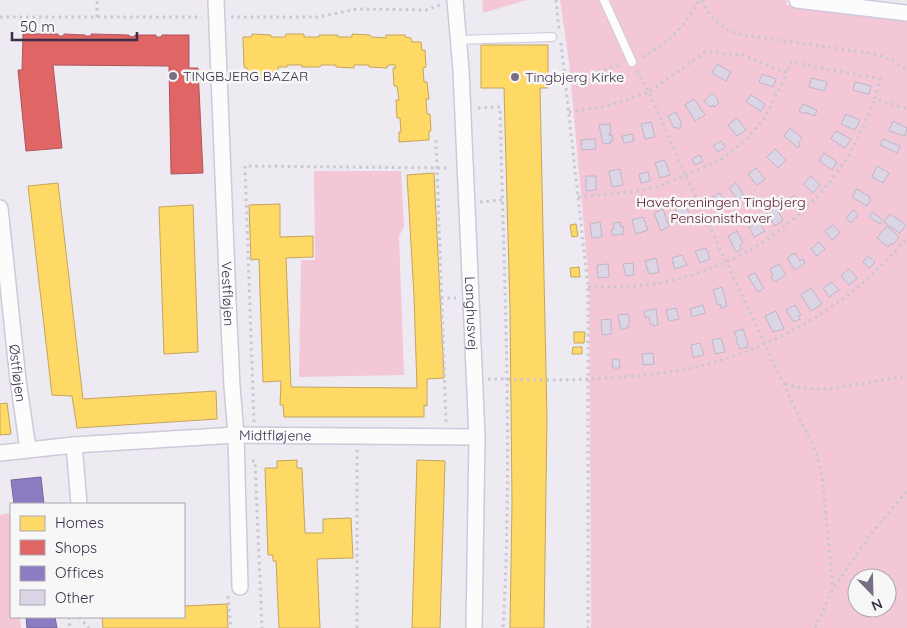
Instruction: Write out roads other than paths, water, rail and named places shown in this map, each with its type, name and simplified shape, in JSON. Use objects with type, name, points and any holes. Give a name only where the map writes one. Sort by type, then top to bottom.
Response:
[{"type":"street","name":"Vestfløjen","points":[[216,0],[228,301],[236,435],[240,587]]},
{"type":"street","name":"Langhusvej","points":[[455,0],[466,168],[477,437],[474,628]]},
{"type":"street","points":[[796,0],[849,3],[907,13]]},
{"type":"street","name":"Østfløjen","points":[[0,208],[18,380],[28,449]]},
{"type":"street","name":"Midtfløjene","points":[[0,453],[74,445],[236,435],[477,437]]},
{"type":"street","points":[[74,445],[78,503]]},
{"type":"lane","points":[[604,0],[632,62]]},
{"type":"lane","points":[[458,40],[552,37]]},
{"type":"place","name":"TINGBJERG BAZAR","points":[[173,76]]},
{"type":"place","name":"Tingbjerg Kirke","points":[[515,77]]},
{"type":"park label","name":"Haveforeningen Tingbjerg Pensionisthaver","points":[[721,210]]}]
